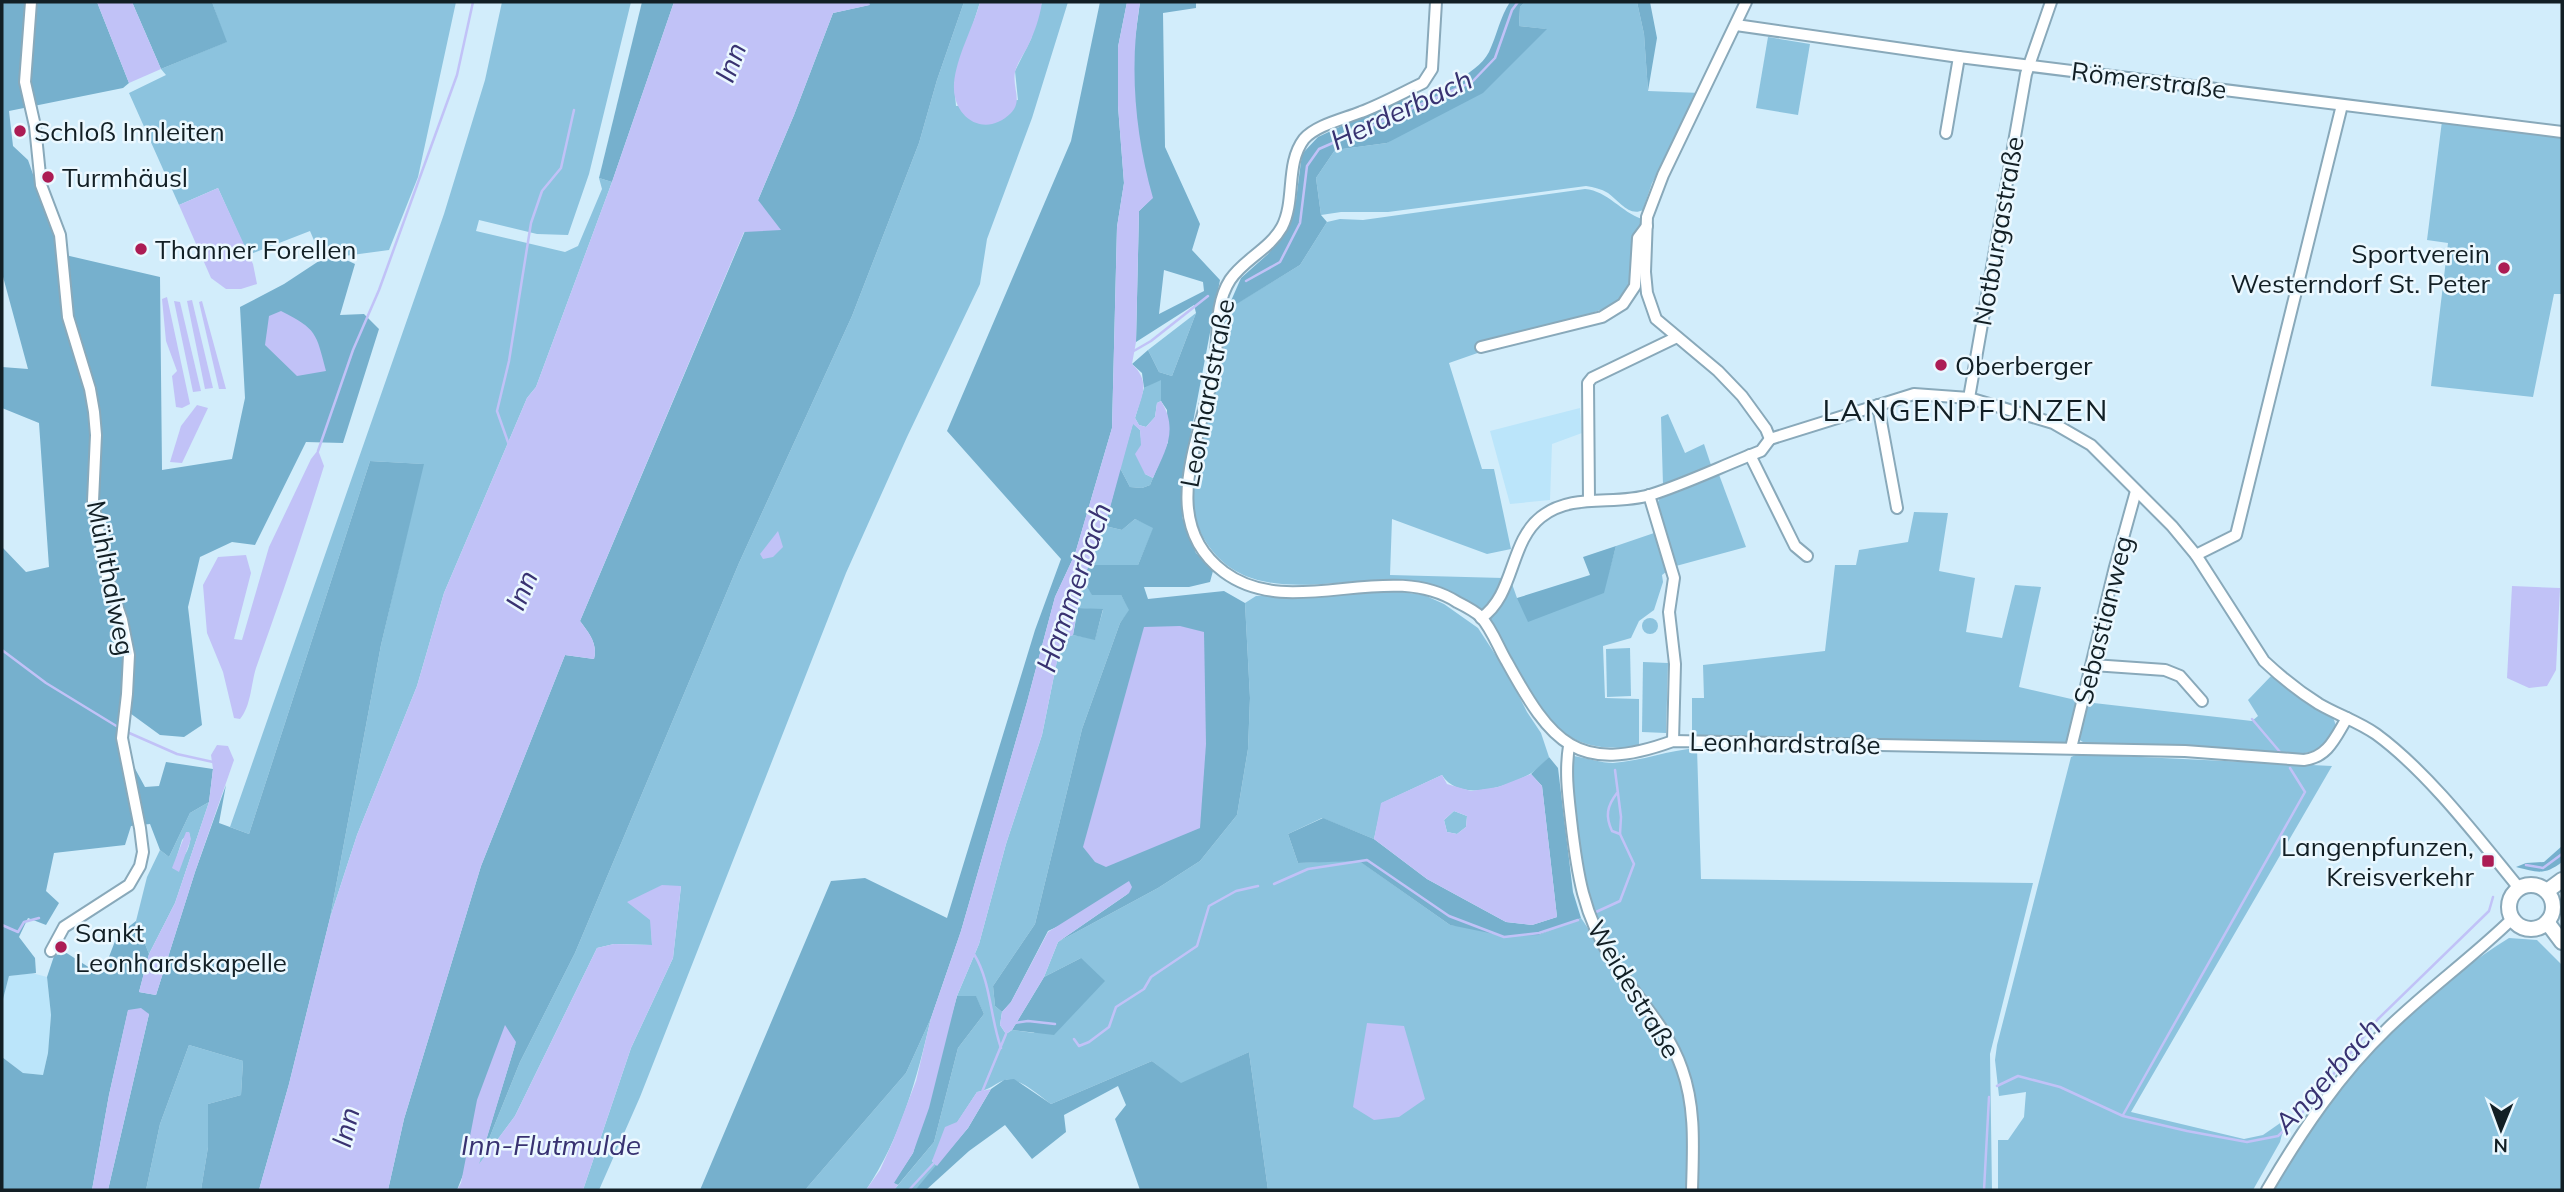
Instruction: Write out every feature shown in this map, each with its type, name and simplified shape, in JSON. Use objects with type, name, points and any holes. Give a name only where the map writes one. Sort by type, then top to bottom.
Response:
[{"type":"main road","points":[[2547,891],[2562,880]]},
{"type":"main road","points":[[2533,884],[2547,891],[2553,903],[2547,922],[2529,929],[2512,919],[2510,898],[2519,888],[2533,884]]},
{"type":"main road","points":[[2547,922],[2562,942]]},
{"type":"street","name":"Mühlthalweg","points":[[31,2],[25,82],[35,126],[41,185],[60,235],[64,296],[71,332],[90,389],[94,412],[96,435],[93,501],[107,577],[122,620],[129,655],[122,733],[141,828],[143,852],[135,876],[121,891],[64,927],[51,951]]},
{"type":"street","name":"Leonhardstraße","points":[[1436,2],[1432,69],[1429,76],[1423,83],[1306,137],[1295,159],[1291,203],[1282,227],[1272,241],[1242,266],[1230,281],[1220,307],[1215,363],[1190,466],[1187,496],[1189,517],[1200,548],[1226,574],[1248,587],[1275,592],[1385,585],[1425,588],[1444,593],[1481,618],[1538,716],[1552,733],[1569,746],[1596,753],[1641,752],[1673,741],[2185,751],[2304,760],[2324,753],[2347,718]]},
{"type":"street","points":[[1746,2],[1663,175],[1647,217],[1645,272],[1647,293],[1656,320],[1675,338],[1708,361],[1742,396],[1766,429],[1770,439]]},
{"type":"street","name":"Notburgastraße","points":[[1969,398],[2029,65],[2051,2]]},
{"type":"street","name":"Römerstraße","points":[[1736,25],[1959,57],[2562,132]]},
{"type":"street","points":[[1946,133],[1959,57]]},
{"type":"street","points":[[2196,555],[2236,535],[2342,105]]},
{"type":"street","points":[[1481,347],[1602,317],[1623,304],[1635,286],[1638,238],[1647,226]]},
{"type":"street","points":[[1589,499],[1588,383],[1592,378],[1675,338]]},
{"type":"street","points":[[1481,618],[1489,613],[1501,595],[1516,555],[1530,529],[1541,517],[1558,508],[1589,499],[1649,495],[1761,451],[1770,439],[1914,394],[1969,398],[2053,423],[2091,445],[2172,526],[2196,555],[2264,661],[2319,704],[2374,733],[2421,773],[2519,888]]},
{"type":"street","points":[[1878,405],[1897,508]]},
{"type":"street","points":[[1750,456],[1795,546],[1807,556]]},
{"type":"street","name":"Sebastianweg","points":[[2071,748],[2136,491]]},
{"type":"street","points":[[1649,495],[1674,578],[1669,612],[1675,664],[1673,741]]},
{"type":"street","points":[[2093,665],[2165,670],[2180,676],[2202,701]]},
{"type":"street","name":"Weidestraße","points":[[1569,746],[1565,769],[1578,878],[1585,905],[1591,924],[1612,961],[1670,1041],[1689,1087],[1692,1116],[1692,1190]]},
{"type":"street","points":[[2267,1190],[2316,1112],[2387,1028],[2512,919]]},
{"type":"shaded area","points":[[2,2],[97,2],[129,83],[123,88],[9,111],[13,146],[28,160],[61,254],[160,277],[162,470],[232,459],[245,398],[240,307],[284,284],[322,259],[338,256],[355,264],[340,315],[364,314],[379,329],[343,443],[306,442],[255,545],[232,542],[200,557],[188,607],[202,725],[184,737],[160,735],[123,708],[126,752],[145,787],[159,786],[166,762],[213,769],[209,802],[190,813],[169,857],[160,850],[150,824],[131,826],[125,845],[54,853],[46,891],[59,903],[46,925],[28,918],[19,937],[35,958],[36,973],[9,976],[2,1003],[2,547],[26,572],[49,567],[39,423],[2,408],[2,367],[28,369],[2,273]]},
{"type":"shaded area","points":[[132,2],[212,2],[227,42],[161,69]]},
{"type":"shaded area","points":[[212,2],[456,2],[418,177],[389,250],[322,259],[310,231],[248,255],[218,188],[179,205],[129,93],[166,75],[161,69],[226,42]]},
{"type":"shaded area","points":[[502,2],[631,2],[589,174],[568,235],[537,234],[479,220],[476,231],[565,252],[578,246],[602,189],[599,178],[612,182],[536,387],[527,398],[444,593],[417,686],[357,835],[330,918],[381,645],[423,464],[370,461],[249,834],[230,827],[444,214],[485,80]]},
{"type":"shaded area","points":[[642,2],[674,2],[612,182],[599,178]]},
{"type":"shaded area","points":[[869,2],[964,2],[919,143],[852,316],[739,563],[575,953],[520,1062],[478,1166],[516,1042],[457,1190],[388,1190],[404,1119],[481,866],[565,655],[594,659],[594,644],[580,621],[794,115],[833,13],[869,5]]},
{"type":"shaded area","points":[[964,2],[980,2],[954,84],[956,106],[1018,100],[1015,71],[1031,39],[1042,2],[1068,2],[1032,118],[987,239],[980,284],[846,573],[640,1097],[599,1190],[583,1190],[631,1048],[673,958],[681,886],[628,902],[651,920],[652,945],[614,944],[597,948],[515,1116],[478,1166],[520,1062],[575,953],[739,563],[852,316],[919,143]]},
{"type":"shaded area","points":[[1100,2],[1127,2],[1118,47],[1118,106],[1124,183],[1117,227],[1112,428],[1075,554],[1055,597],[961,931],[931,1018],[906,1073],[805,1190],[700,1190],[831,881],[865,878],[947,918],[1035,630],[1061,559],[947,431],[1071,141]]},
{"type":"shaded area","points":[[1140,2],[1196,2],[1196,8],[1163,13],[1165,147],[1200,224],[1192,250],[1220,280],[1183,475],[1182,517],[1196,553],[1213,571],[1210,582],[1189,587],[1144,587],[1148,599],[1224,591],[1245,603],[1250,698],[1248,749],[1237,815],[1200,861],[1158,888],[1058,942],[1129,893],[1048,931],[1011,1002],[1002,1012],[995,1006],[993,986],[1035,924],[1082,729],[1120,623],[1129,610],[1121,595],[1092,595],[1087,587],[1081,585],[1088,565],[1138,565],[1153,528],[1135,519],[1122,530],[1105,526],[1120,468],[1130,487],[1142,488],[1150,485],[1168,442],[1167,410],[1161,401],[1161,380],[1144,388],[1142,373],[1132,364],[1148,350],[1159,372],[1172,376],[1196,313],[1194,305],[1136,342],[1139,211],[1152,198],[1140,144],[1133,88]],"holes":[[[1164,270],[1203,282],[1204,291],[1159,314]]]},
{"type":"shaded area","points":[[1510,2],[1525,2],[1520,7],[1519,26],[1547,29],[1483,93],[1387,143],[1335,150],[1316,178],[1321,215],[1327,222],[1300,265],[1227,310],[1241,278],[1268,254],[1287,230],[1296,200],[1302,154],[1318,137],[1399,99],[1407,104],[1474,69],[1489,52]]},
{"type":"shaded area","points":[[1525,2],[1637,2],[1644,34],[1648,91],[1701,93],[1652,183],[1643,210],[1629,210],[1608,193],[1586,186],[1388,212],[1341,212],[1321,215],[1316,178],[1335,150],[1387,143],[1546,29],[1519,26],[1520,7]]},
{"type":"shaded area","points":[[1637,2],[1650,2],[1657,38],[1648,91],[1644,34]]},
{"type":"shaded area","points":[[1768,37],[1810,44],[1798,115],[1756,108]]},
{"type":"shaded area","name":"Sportverein Westerndorf St. Peter","points":[[2442,121],[2562,134],[2562,294],[2554,294],[2533,397],[2431,386],[2448,243],[2427,240]]},
{"type":"shaded area","points":[[1585,189],[1601,194],[1642,219],[1634,287],[1626,301],[1449,363],[1482,469],[1494,469],[1511,549],[1487,554],[1392,519],[1390,575],[1503,578],[1492,600],[1480,612],[1449,592],[1414,581],[1301,585],[1274,583],[1248,577],[1225,564],[1200,532],[1191,497],[1196,458],[1216,384],[1226,310],[1300,265],[1327,222],[1340,219],[1363,220]]},
{"type":"shaded area","points":[[1196,313],[1172,376],[1159,372],[1148,350]]},
{"type":"shaded area","points":[[1161,379],[1161,401],[1157,403],[1155,417],[1146,427],[1139,425],[1135,418],[1144,388]]},
{"type":"shaded area","points":[[1580,408],[1582,433],[1552,444],[1550,500],[1510,504],[1490,431]]},
{"type":"shaded area","points":[[1668,414],[1685,453],[1704,444],[1711,465],[1663,485],[1661,417]]},
{"type":"shaded area","points":[[1133,423],[1140,430],[1145,474],[1153,478],[1150,485],[1142,488],[1130,487],[1120,468]]},
{"type":"shaded area","points":[[370,461],[424,464],[381,645],[330,918],[289,1084],[259,1190],[201,1190],[208,1147],[208,1104],[241,1095],[243,1061],[189,1045],[160,1124],[146,1190],[108,1190],[149,1014],[128,1011],[92,1190],[2,1190],[2,1057],[23,1073],[43,1075],[51,1015],[47,977],[54,956],[65,952],[90,968],[107,962],[117,936],[136,921],[149,954],[139,992],[156,995],[226,785],[219,823],[249,834]]},
{"type":"shaded area","points":[[1718,472],[1746,547],[1676,566],[1656,507],[1660,497]]},
{"type":"shaded area","points":[[1914,512],[1948,513],[1939,571],[1975,578],[1966,632],[2002,638],[2015,585],[2041,587],[2019,687],[2080,701],[2070,739],[2064,744],[1692,738],[1692,698],[1704,698],[1703,665],[1825,651],[1835,565],[1856,565],[1859,550],[1908,542]]},
{"type":"shaded area","points":[[1135,519],[1154,527],[1138,565],[1088,565],[1105,526],[1122,530]]},
{"type":"shaded area","points":[[1657,532],[1667,568],[1662,575],[1663,582],[1654,610],[1639,621],[1631,638],[1603,646],[1605,698],[1639,699],[1639,748],[1610,748],[1585,744],[1553,724],[1528,694],[1514,662],[1494,630],[1491,619],[1493,610],[1511,581],[1517,598],[1603,593],[1616,546]]},
{"type":"shaded area","points":[[1616,546],[1604,593],[1528,622],[1517,598],[1590,575],[1583,557]]},
{"type":"shaded area","points":[[1081,585],[1087,587],[1093,595],[1121,595],[1130,610],[1120,623],[1082,729],[1035,924],[993,986],[995,1006],[1002,1012],[1000,1025],[1006,1034],[1012,1030],[1034,1033],[1081,958],[1044,977],[1058,942],[1158,888],[1200,861],[1237,815],[1248,749],[1250,698],[1245,603],[1256,596],[1387,590],[1424,595],[1444,604],[1478,628],[1541,733],[1549,757],[1531,773],[1495,788],[1459,788],[1442,775],[1382,803],[1374,839],[1322,818],[1288,834],[1298,863],[1358,860],[1450,925],[1539,935],[1581,918],[1669,1048],[1687,1099],[1688,1190],[1268,1190],[1249,1052],[1181,1084],[1152,1061],[1051,1104],[1021,1083],[1002,1081],[977,1092],[932,1161],[937,1166],[915,1190],[894,1190],[934,1142],[958,1048],[984,1014],[976,997],[957,996],[979,944],[1006,844],[1042,735],[1058,656],[1066,637],[1073,635],[1095,639],[1103,610],[1078,608]]},
{"type":"shaded area","points":[[1078,608],[1103,609],[1095,640],[1073,635]]},
{"type":"shaded area","points":[[1650,618],[1656,620],[1656,632],[1650,634],[1644,632],[1642,626],[1644,620]]},
{"type":"shaded area","points":[[1630,648],[1631,696],[1607,697],[1606,649]]},
{"type":"shaded area","points":[[1643,662],[1668,663],[1666,733],[1642,732]]},
{"type":"shaded area","points":[[2273,674],[2333,717],[2336,726],[2319,748],[2293,755],[2088,745],[2078,739],[2085,702],[2252,721],[2258,716],[2248,700]]},
{"type":"shaded area","points":[[1697,748],[1701,879],[2033,883],[1990,1054],[1992,1190],[1695,1190],[1695,1108],[1690,1077],[1681,1055],[1600,935],[1583,870],[1572,777],[1574,756],[1613,763]]},
{"type":"shaded area","points":[[2078,754],[2332,766],[2131,1112],[2244,1139],[2263,1135],[2286,1119],[2280,1142],[2253,1190],[1998,1190],[1998,1140],[2008,1140],[2024,1117],[2026,1092],[1999,1096],[1995,1060],[1997,1045],[2071,757]]},
{"type":"shaded area","points":[[1549,757],[1558,768],[1573,892],[1581,918],[1539,935],[1504,936],[1450,925],[1359,861],[1298,863],[1288,834],[1323,818],[1374,839],[1427,879],[1506,922],[1532,925],[1557,917],[1542,786],[1531,774]]},
{"type":"shaded area","points":[[209,802],[175,903],[149,954],[136,921],[147,877],[160,850],[169,857],[190,813]],"holes":[[[189,832],[186,852],[173,869],[182,840]]]},
{"type":"shaded area","points":[[1454,811],[1467,816],[1466,827],[1457,834],[1447,832],[1444,820]]},
{"type":"shaded area","points":[[2562,846],[2562,862],[2550,869],[2535,871],[2516,867],[2526,863],[2544,862]]},
{"type":"shaded area","points":[[2509,938],[2537,940],[2562,965],[2562,1190],[2271,1190],[2317,1117],[2357,1067],[2405,1018],[2457,974]]},
{"type":"shaded area","points":[[1081,958],[1105,981],[1054,1035],[1012,1030],[1044,977]]},
{"type":"shaded area","points":[[32,973],[47,977],[51,1015],[43,1075],[23,1073],[2,1057],[2,1003],[9,976]]},
{"type":"shaded area","points":[[957,996],[976,996],[984,1014],[958,1048],[934,1142],[898,1185],[893,1183],[913,1153]]},
{"type":"shaded area","points":[[931,1018],[914,1085],[898,1129],[866,1190],[805,1190],[906,1073]]},
{"type":"shaded area","points":[[189,1045],[243,1061],[241,1095],[208,1104],[208,1147],[201,1190],[146,1190],[160,1124]]},
{"type":"shaded area","points":[[1249,1052],[1268,1190],[1140,1190],[1115,1119],[1126,1105],[1118,1086],[1064,1115],[1066,1132],[1032,1159],[1005,1125],[969,1151],[926,1190],[915,1190],[968,1128],[991,1089],[1004,1080],[1014,1079],[1051,1104],[1152,1061],[1181,1083]]},
{"type":"water","points":[[97,2],[132,2],[161,69],[129,83]]},
{"type":"water","name":"Inn","points":[[674,2],[869,2],[870,5],[833,13],[758,200],[781,230],[744,232],[580,621],[594,644],[594,659],[565,655],[481,866],[404,1119],[388,1190],[259,1190],[289,1084],[330,918],[357,835],[417,686],[444,593],[527,398],[536,387],[612,182]]},
{"type":"water","points":[[980,2],[1042,2],[1034,31],[1015,72],[1016,104],[1011,113],[1001,121],[991,124],[972,121],[964,115],[955,96],[955,74]]},
{"type":"water","name":"Hammerbach","points":[[1127,2],[1140,2],[1135,51],[1136,100],[1142,150],[1153,198],[1139,211],[1136,342],[1132,364],[1141,377],[1143,389],[1135,418],[1139,425],[1146,427],[1155,417],[1157,403],[1161,401],[1170,431],[1153,478],[1145,474],[1135,454],[1141,445],[1140,430],[1133,424],[1105,526],[1081,585],[1073,635],[1066,638],[1058,656],[1042,735],[1006,844],[979,944],[957,996],[929,1108],[913,1153],[894,1183],[898,1185],[894,1190],[866,1190],[880,1170],[916,1081],[931,1018],[961,931],[1055,597],[1075,554],[1112,428],[1117,227],[1124,183],[1118,106],[1118,47]]},
{"type":"water","points":[[218,188],[253,264],[257,284],[241,289],[226,289],[211,278],[179,205]]},
{"type":"water","points":[[167,297],[190,404],[182,408],[176,407],[172,376],[177,371],[166,341],[162,299]]},
{"type":"water","points":[[192,300],[213,388],[205,389],[187,301]]},
{"type":"water","points":[[174,301],[180,302],[201,391],[193,392]]},
{"type":"water","points":[[202,301],[226,389],[219,389],[199,302]]},
{"type":"water","points":[[281,311],[302,323],[313,334],[326,371],[297,376],[265,345],[269,316]]},
{"type":"water","points":[[197,405],[208,408],[182,463],[170,462],[181,426]]},
{"type":"water","points":[[318,450],[324,466],[256,668],[244,714],[240,719],[234,718],[223,672],[207,633],[203,585],[218,557],[246,555],[251,573],[234,639],[242,640],[269,547],[311,459]]},
{"type":"water","points":[[778,531],[783,547],[773,557],[763,559],[760,554]]},
{"type":"water","points":[[2512,586],[2560,588],[2556,670],[2547,686],[2529,688],[2507,678]]},
{"type":"water","points":[[1180,626],[1204,632],[1206,744],[1200,828],[1106,867],[1095,862],[1083,847],[1144,627]]},
{"type":"water","points":[[217,745],[228,746],[234,760],[156,995],[139,992],[149,954],[175,903],[209,802],[213,769],[211,755]]},
{"type":"water","points":[[1531,774],[1542,786],[1557,917],[1532,925],[1506,922],[1427,879],[1374,839],[1381,803],[1442,775],[1447,784],[1471,791],[1498,787]],"holes":[[[1454,811],[1467,816],[1466,827],[1457,834],[1447,832],[1444,820]]]},
{"type":"water","points":[[186,832],[189,832],[191,839],[179,872],[172,868]]},
{"type":"water","points":[[1129,881],[1132,887],[1129,893],[1058,942],[1044,977],[1012,1030],[1006,1034],[1000,1025],[1002,1012],[1011,1002],[1048,932]]},
{"type":"water","name":"Inn-Flutmulde","points":[[662,885],[681,886],[673,958],[631,1048],[583,1190],[457,1190],[461,1183],[477,1100],[505,1025],[516,1042],[479,1164],[515,1116],[597,948],[614,944],[652,945],[650,920],[627,902]]},
{"type":"water","points":[[141,1008],[149,1014],[108,1190],[92,1190],[128,1010]]},
{"type":"water","points":[[1367,1023],[1404,1026],[1425,1099],[1399,1117],[1374,1120],[1353,1107]]},
{"type":"water","points":[[991,1089],[968,1128],[937,1166],[932,1161],[945,1127],[957,1122],[977,1092]]},
{"type":"waterway","points":[[318,451],[353,350],[379,290],[457,75],[473,2]]},
{"type":"waterway","name":"Herderbach","points":[[1246,281],[1280,262],[1300,223],[1307,166],[1319,149],[1472,82],[1495,58],[1512,10],[1518,2]]},
{"type":"waterway","points":[[509,445],[497,411],[509,361],[531,223],[542,191],[561,168],[574,110]]},
{"type":"waterway","name":"Herderbach","points":[[1132,352],[1151,341],[1208,296]]},
{"type":"waterway","points":[[2,650],[46,683],[118,727]]},
{"type":"waterway","points":[[2252,719],[2280,752]]},
{"type":"waterway","points":[[127,732],[177,754],[213,762]]},
{"type":"waterway","points":[[2123,1115],[2305,792],[2290,768]]},
{"type":"waterway","points":[[1596,912],[1620,901],[1634,864],[1620,834],[1621,817],[1615,770]]},
{"type":"waterway","points":[[1617,793],[1609,807],[1608,821],[1612,831],[1620,834]]},
{"type":"waterway","name":"Angerbach","points":[[2526,865],[2543,868],[2562,854]]},
{"type":"waterway","points":[[1274,884],[1308,869],[1367,860],[1449,916],[1504,937],[1539,933],[1578,920]]},
{"type":"waterway","points":[[1074,1039],[1079,1046],[1109,1027],[1116,1007],[1144,989],[1151,977],[1197,946],[1209,906],[1236,891],[1258,886]]},
{"type":"waterway","name":"Angerbach","points":[[1997,1086],[2018,1076],[2060,1087],[2123,1116],[2187,1131],[2247,1142],[2278,1136],[2302,1113],[2378,1019],[2489,911],[2493,897]]},
{"type":"waterway","points":[[2,925],[18,932],[24,922],[39,918]]},
{"type":"waterway","points":[[974,954],[984,976],[1001,1048]]},
{"type":"waterway","points":[[1015,1023],[1028,1021],[1055,1024]]},
{"type":"waterway","points":[[982,1092],[1006,1034]]},
{"type":"waterway","name":"Angerbach","points":[[1984,1190],[1989,1097]]},
{"type":"waterway","points":[[909,1190],[935,1162]]},
{"type":"place","name":"Schloß Innleiten","points":[[20,131]]},
{"type":"place","name":"Turmhäusl","points":[[48,177]]},
{"type":"place","name":"Thanner Forellen","points":[[141,249]]},
{"type":"place","name":"Sportverein Westerndorf St. Peter","points":[[2504,268]]},
{"type":"place","name":"Oberberger","points":[[1941,365]]},
{"type":"place","name":"Langenpfunzen, Kreisverkehr","points":[[2488,861]]},
{"type":"place","name":"Sankt Leonhardskapelle","points":[[61,947]]},
{"type":"district","name":"LANGENPFUNZEN","points":[[1966,410]]}]
